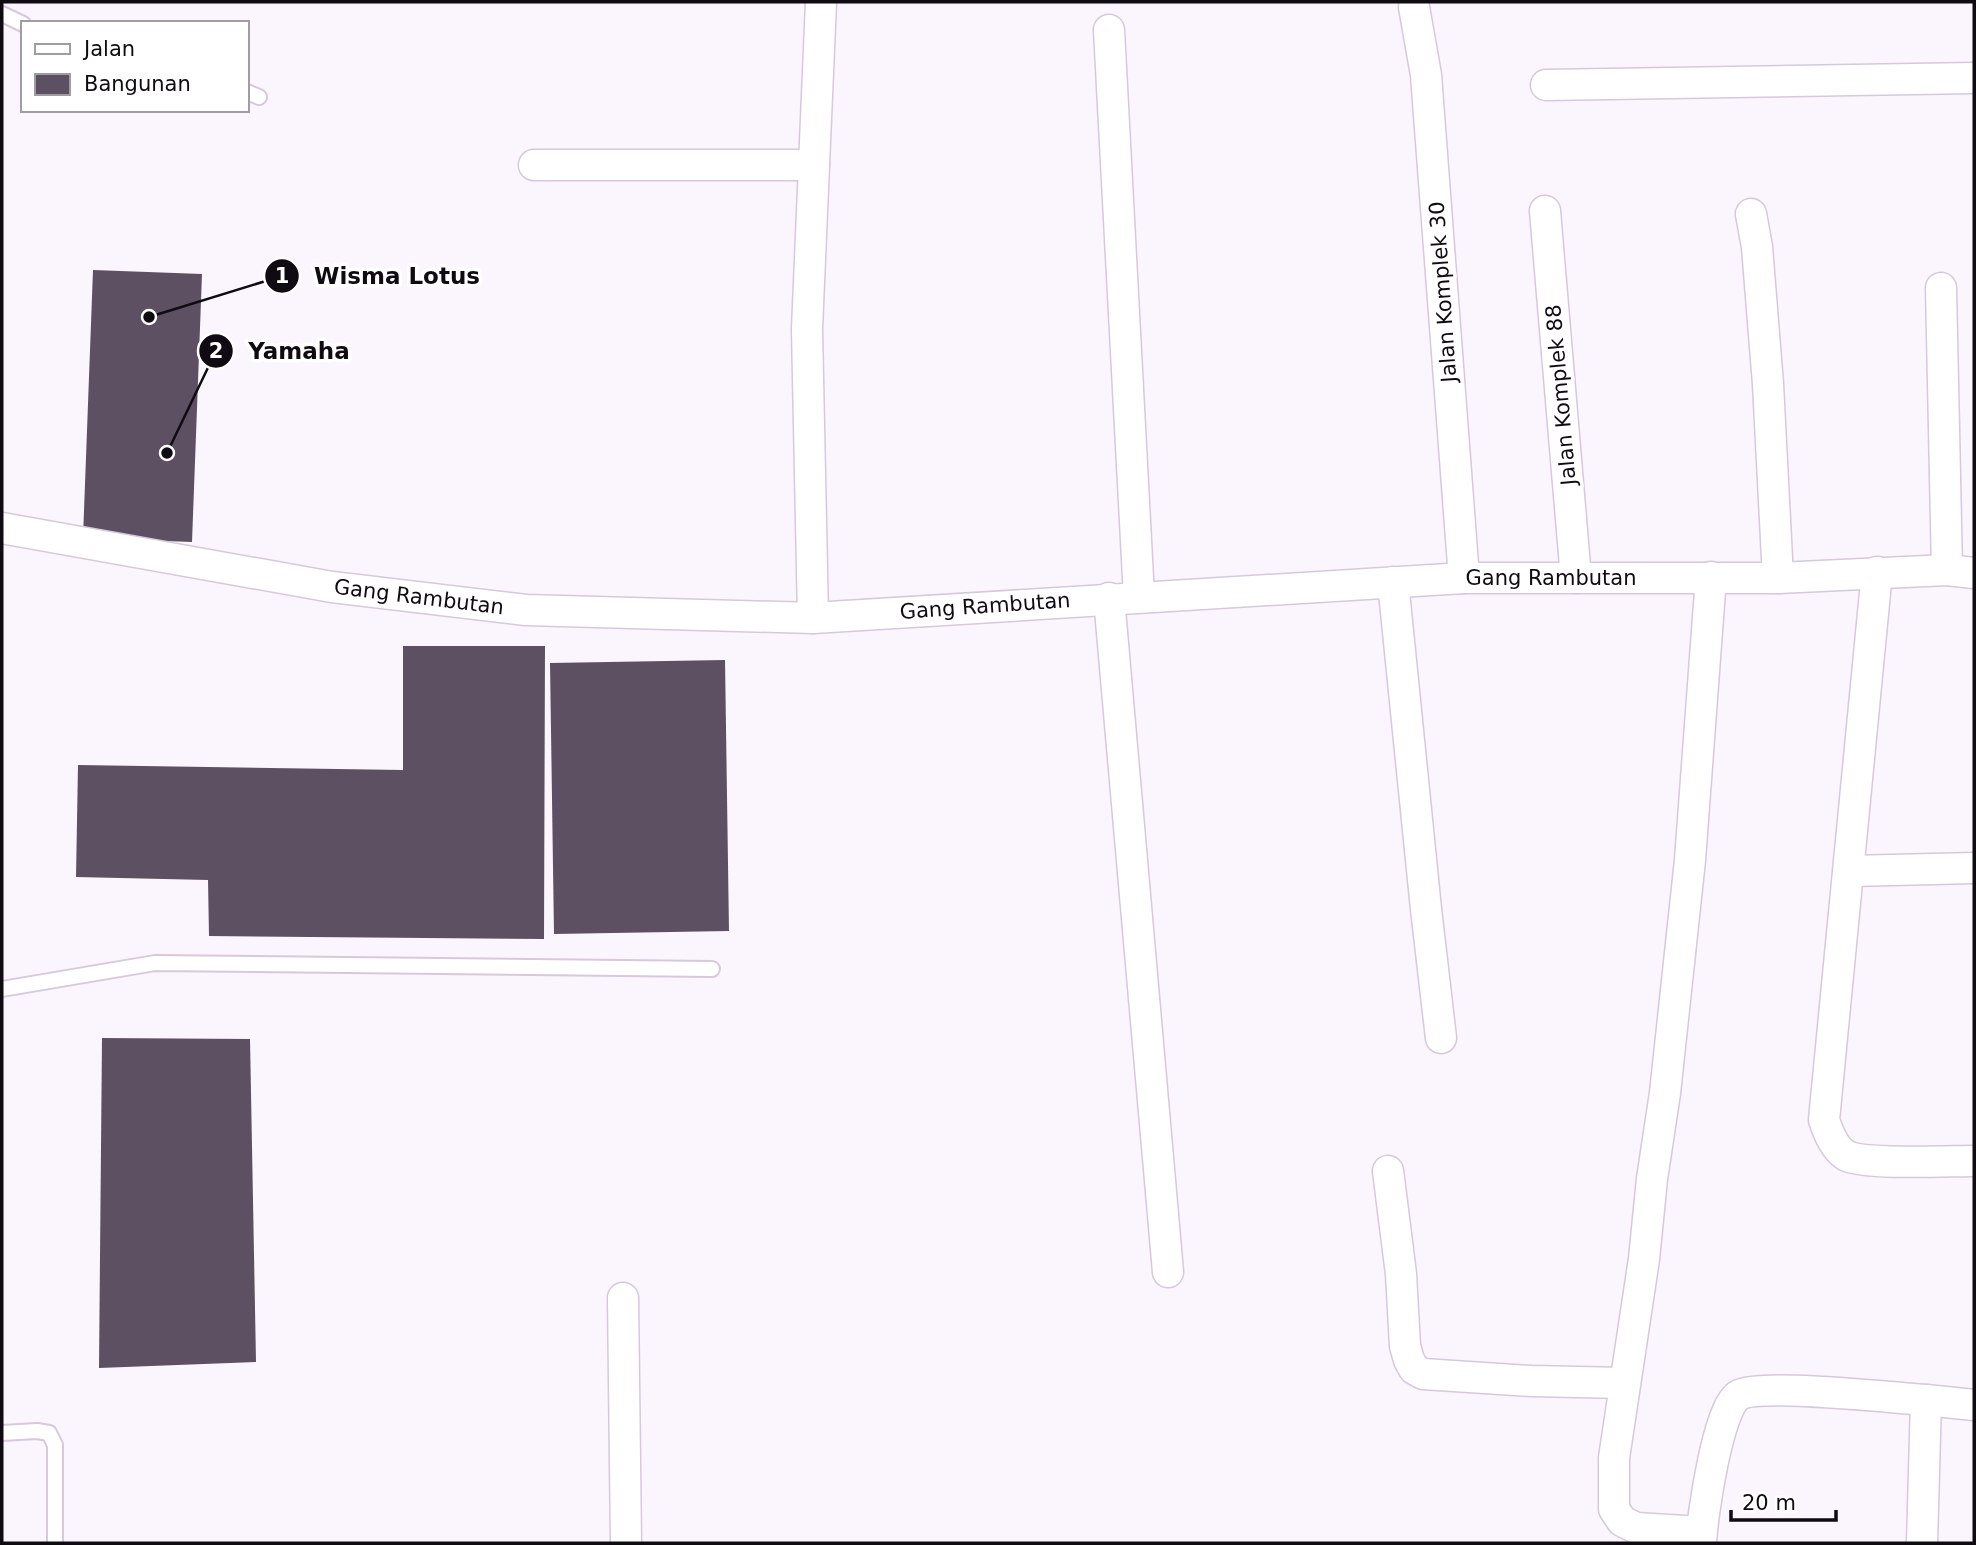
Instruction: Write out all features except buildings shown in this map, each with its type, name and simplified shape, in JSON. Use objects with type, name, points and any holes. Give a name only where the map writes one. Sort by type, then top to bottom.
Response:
[{"type":"street","points":[[813,618],[807,329],[821,2]]},
{"type":"street","name":"Jalan Komplek 30","points":[[1414,7],[1426,75],[1464,578]]},
{"type":"street","points":[[1109,30],[1139,597]]},
{"type":"street","points":[[1546,85],[1974,78]]},
{"type":"street","points":[[534,165],[814,165]]},
{"type":"street","name":"Jalan Komplek 88","points":[[1545,211],[1576,578]]},
{"type":"street","points":[[1751,214],[1757,247],[1768,384],[1778,578]]},
{"type":"street","points":[[1941,288],[1961,571]]},
{"type":"street","name":"Gang Rambutan","points":[[2,528],[332,587],[526,610],[813,618],[1464,578],[1778,578],[1877,572],[1961,571]]},
{"type":"street","points":[[1877,572],[1824,1120],[1830,1137],[1846,1155],[1868,1159],[1974,1161]]},
{"type":"street","points":[[1712,577],[1690,860],[1644,1259],[1614,1458],[1614,1509],[1622,1521],[1636,1528],[1701,1538],[1721,1427],[1729,1406],[1739,1395],[1769,1390],[1974,1405]]},
{"type":"street","points":[[1394,582],[1441,1038]]},
{"type":"street","points":[[1109,598],[1168,1272]]},
{"type":"street","points":[[1850,871],[1974,868]]},
{"type":"street","points":[[1388,1171],[1401,1274],[1405,1346],[1414,1369],[1423,1374],[1531,1381],[1624,1382]]},
{"type":"street","points":[[623,1298],[626,1543]]},
{"type":"street","points":[[1922,1543],[1926,1400]]},
{"type":"lane","points":[[2,14],[21,23]]},
{"type":"lane","points":[[2,989],[155,963],[712,969]]},
{"type":"lane","points":[[2,1433],[49,1433],[55,1445],[55,1543]]},
{"type":"place","name":"Wisma Lotus","points":[[149,317]]},
{"type":"place","name":"Yamaha","points":[[167,453]]}]
